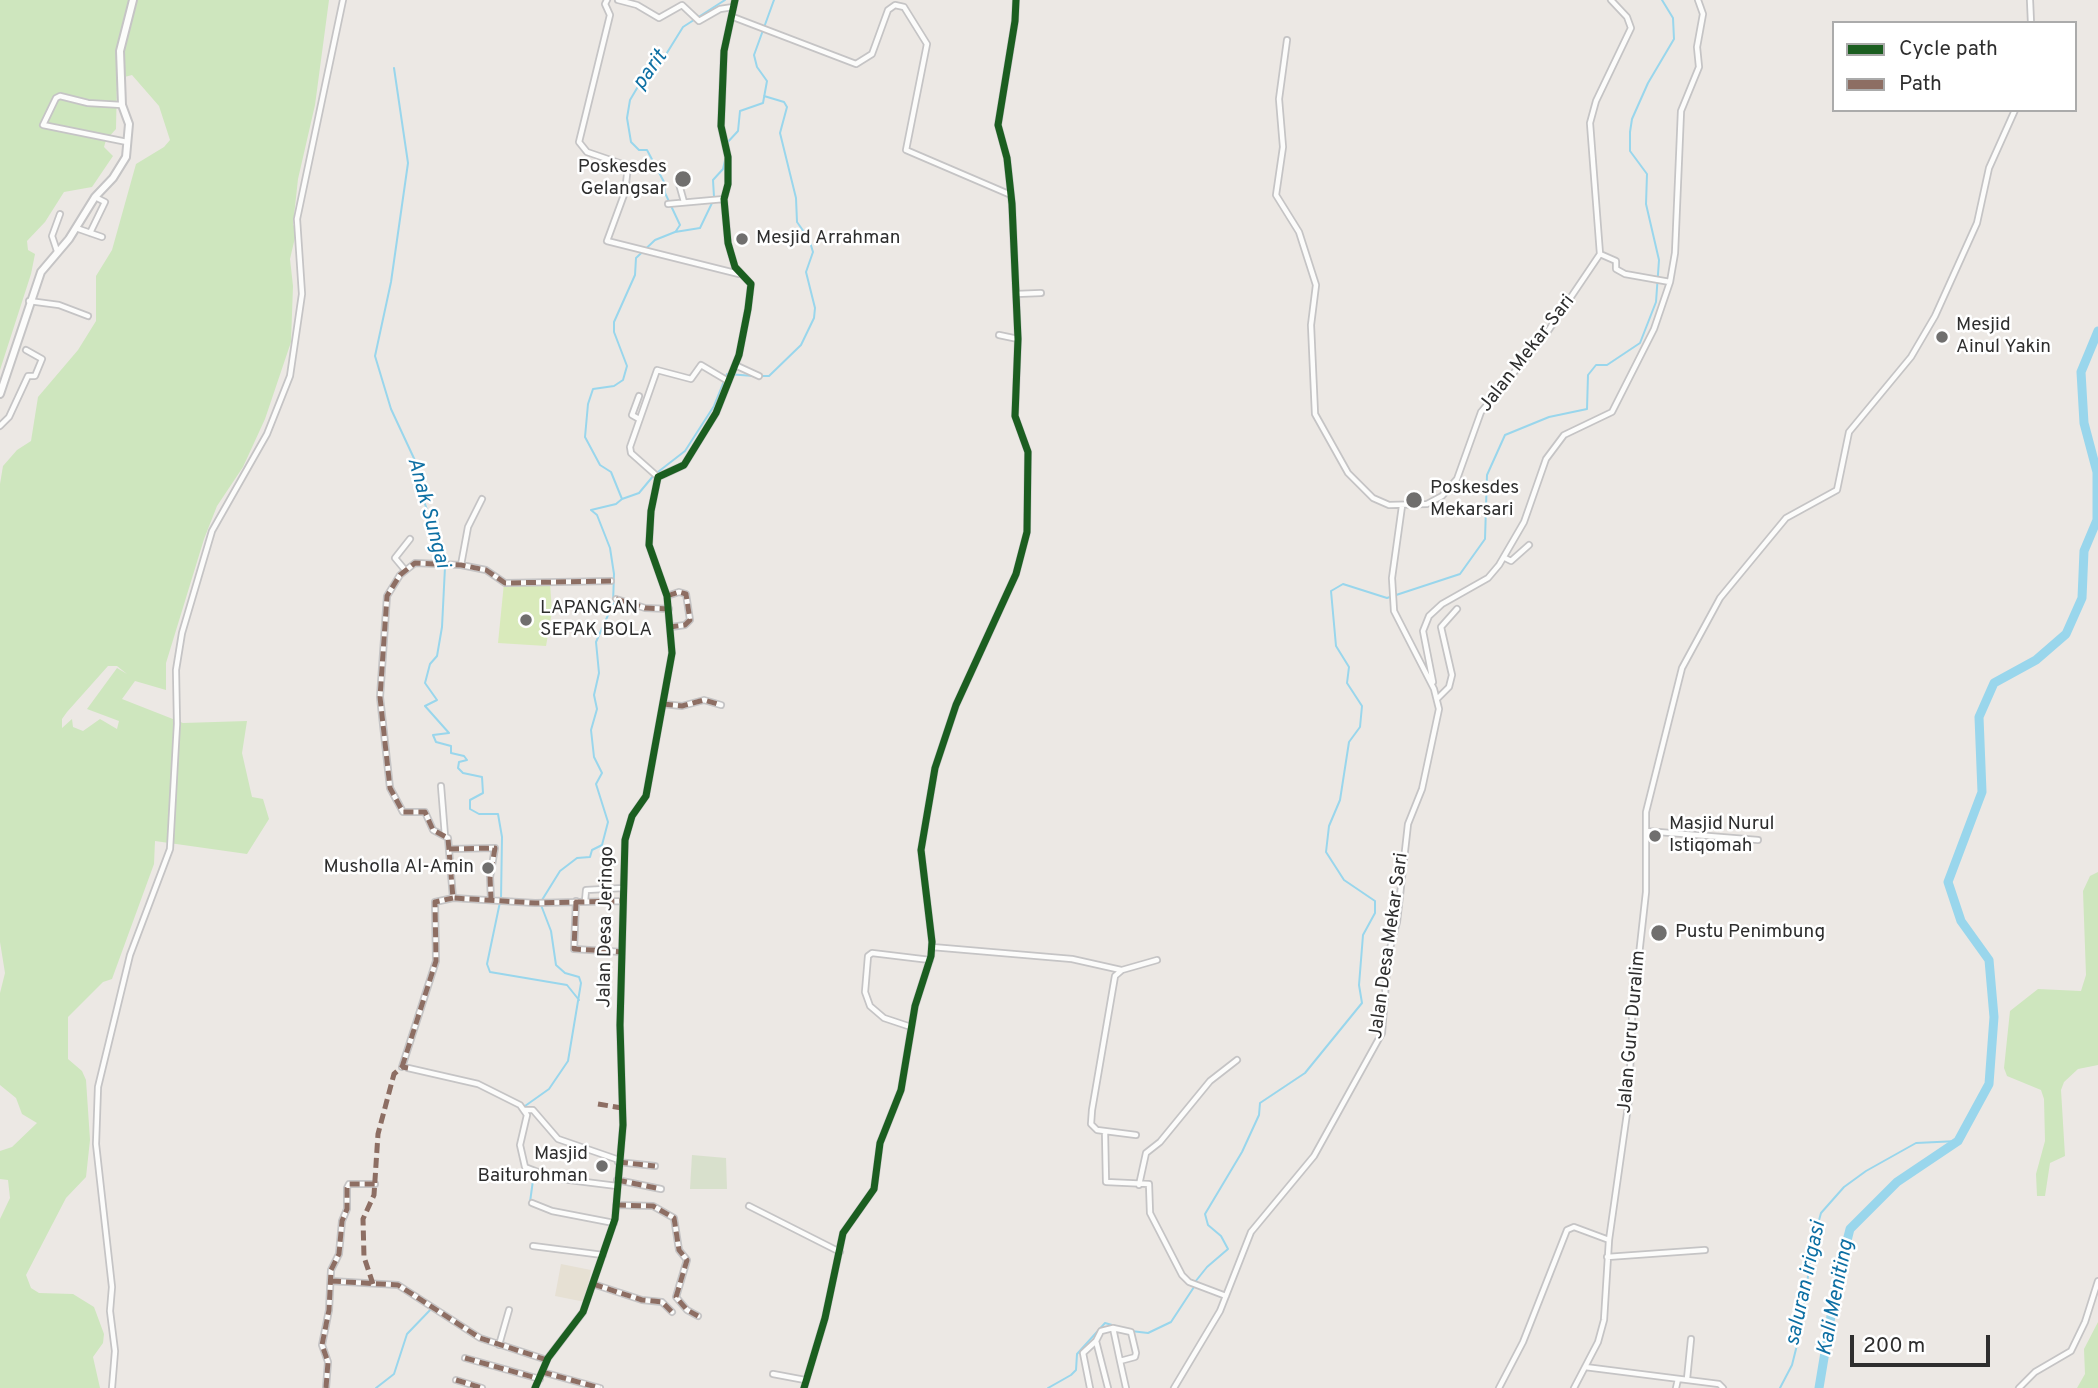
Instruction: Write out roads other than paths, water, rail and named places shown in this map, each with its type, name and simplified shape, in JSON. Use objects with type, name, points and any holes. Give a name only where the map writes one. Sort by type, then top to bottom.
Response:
[{"type":"street","points":[[0,394],[41,272],[125,159],[128,120],[122,105],[121,43],[133,0]]},
{"type":"street","points":[[112,1388],[115,1351],[110,1307],[112,1287],[96,1144],[98,1087],[130,956],[170,849],[177,724],[176,670],[182,633],[212,531],[267,434],[290,376],[302,294],[297,219],[343,0]]},
{"type":"street","points":[[607,0],[605,4],[610,15],[579,142],[587,152],[628,167],[625,192],[607,241],[740,274]]},
{"type":"street","points":[[618,0],[637,5],[659,18],[682,5],[701,21],[720,9],[733,7]]},
{"type":"street","points":[[727,380],[701,365],[691,379],[657,370],[630,451],[654,472],[684,466],[716,413],[745,332],[751,284],[740,274],[730,251],[724,199],[727,157],[721,126],[722,76],[735,0]]},
{"type":"street","points":[[804,1388],[823,1327],[842,1233],[874,1189],[880,1143],[902,1086],[911,1027],[930,960],[932,947],[921,856],[932,783],[951,717],[1016,574],[1027,532],[1028,452],[1015,416],[1018,338],[1011,195],[1007,158],[998,125],[1016,0]]},
{"type":"street","points":[[1611,0],[1627,17],[1630,28],[1592,108],[1590,123],[1600,254],[1616,261],[1616,269],[1625,274],[1670,282]]},
{"type":"street","points":[[1434,689],[1424,642],[1424,623],[1442,604],[1488,578],[1505,558],[1524,522],[1546,459],[1556,444],[1570,431],[1614,410],[1654,329],[1670,282],[1675,253],[1681,111],[1699,67],[1697,47],[1703,14],[1698,0]]},
{"type":"street","points":[[2030,0],[2031,21]]},
{"type":"street","points":[[733,17],[846,62],[859,63],[872,54],[888,10],[894,5],[904,7],[927,44],[906,150],[1011,195]]},
{"type":"street","points":[[1287,40],[1279,99],[1283,148],[1276,195],[1298,232],[1316,285],[1311,325],[1315,414],[1355,482],[1380,503],[1402,506]]},
{"type":"street","points":[[122,105],[95,104],[60,96],[56,98],[43,125],[128,143]]},
{"type":"street","name":"Jalan Guru Duralim","points":[[1574,1388],[1603,1326],[1607,1257],[1629,1099],[1632,1018],[1646,885],[1648,800],[1664,731],[1687,656],[1720,598],[1786,518],[1837,490],[1849,432],[1912,357],[1935,316],[1977,223],[1989,168],[2014,112]]},
{"type":"street","points":[[679,184],[684,202]]},
{"type":"street","points":[[90,233],[105,202],[95,197]]},
{"type":"street","points":[[668,204],[724,199]]},
{"type":"street","points":[[57,251],[52,236],[60,214]]},
{"type":"street","points":[[75,228],[102,237]]},
{"type":"street","name":"Jalan Mekar Sari","points":[[1402,506],[1427,504],[1448,491],[1464,464],[1481,412],[1546,334],[1600,254]]},
{"type":"street","points":[[1016,294],[1041,293]]},
{"type":"street","points":[[29,302],[55,304],[88,316]]},
{"type":"street","points":[[999,335],[1018,338]]},
{"type":"street","points":[[0,426],[9,417],[28,376],[35,376],[42,359],[26,350]]},
{"type":"street","points":[[735,365],[759,376]]},
{"type":"street","points":[[639,396],[632,415],[639,419]]},
{"type":"street","name":"Jalan Desa Jeringo","points":[[535,1388],[547,1360],[580,1317],[614,1223],[623,1125],[622,952],[626,832],[632,816],[646,796],[672,662],[667,596],[648,542],[654,472]]},
{"type":"street","points":[[461,565],[468,527],[482,499]]},
{"type":"street","name":"Jalan Desa Mekar Sari","points":[[1174,1388],[1226,1296],[1251,1232],[1314,1156],[1380,1039],[1388,956],[1397,922],[1408,824],[1423,784],[1439,711],[1434,689],[1399,625],[1393,604],[1402,506]]},
{"type":"street","points":[[405,570],[395,558],[410,539]]},
{"type":"street","points":[[1505,558],[1511,561],[1529,545]]},
{"type":"street","points":[[445,836],[433,830],[425,812],[403,812],[390,788],[380,697],[385,610],[392,585],[415,563],[461,565],[486,570],[505,583],[611,581]]},
{"type":"street","points":[[667,596],[679,592],[686,594],[690,620],[685,625],[670,627]]},
{"type":"street","points":[[616,599],[645,608],[669,609]]},
{"type":"street","points":[[1437,699],[1449,687],[1452,675],[1441,627],[1457,609]]},
{"type":"street","points":[[663,704],[682,706],[704,700],[721,705]]},
{"type":"street","points":[[441,786],[453,898]]},
{"type":"street","points":[[1646,831],[1758,840]]},
{"type":"street","points":[[449,849],[495,849],[490,877],[491,900]]},
{"type":"street","points":[[585,901],[586,890],[623,888]]},
{"type":"street","points":[[623,901],[535,904],[453,898],[435,902],[436,961],[405,1068],[485,1086],[525,1110],[533,1110],[558,1139],[619,1161],[655,1166]]},
{"type":"street","points":[[576,901],[574,948],[622,952]]},
{"type":"street","points":[[932,947],[1072,959],[1122,970],[1157,960]]},
{"type":"street","points":[[911,1027],[881,1016],[868,1002],[868,956],[872,953],[930,960]]},
{"type":"street","points":[[1122,970],[1114,980],[1092,1110],[1092,1126],[1105,1132],[1136,1135]]},
{"type":"street","points":[[1139,1185],[1146,1153],[1160,1142],[1210,1081],[1237,1060]]},
{"type":"street","points":[[525,1110],[527,1118],[520,1146],[524,1166],[553,1178],[661,1189]]},
{"type":"street","points":[[1105,1132],[1105,1182],[1149,1185],[1148,1205],[1152,1217],[1189,1282],[1226,1296]]},
{"type":"street","points":[[326,1388],[328,1362],[322,1345],[328,1322],[331,1270],[339,1254],[348,1186],[375,1184]]},
{"type":"street","points":[[532,1203],[552,1211],[614,1223]]},
{"type":"street","points":[[616,1205],[653,1206],[674,1218],[679,1250],[687,1260],[676,1297],[698,1316]]},
{"type":"street","points":[[749,1206],[840,1252]]},
{"type":"street","points":[[1499,1388],[1523,1342],[1566,1231],[1574,1227],[1609,1240]]},
{"type":"street","points":[[533,1246],[603,1255]]},
{"type":"street","points":[[1607,1257],[1705,1250]]},
{"type":"street","points":[[331,1280],[398,1285],[472,1334],[547,1360]]},
{"type":"street","points":[[2019,1388],[2035,1372],[2071,1351],[2085,1322],[2098,1281]]},
{"type":"street","points":[[593,1284],[642,1300],[662,1302],[672,1312]]},
{"type":"street","points":[[499,1345],[509,1310]]},
{"type":"street","points":[[1113,1328],[1126,1388]]},
{"type":"street","points":[[1090,1388],[1083,1353],[1096,1341],[1101,1331],[1113,1328],[1131,1332],[1136,1353],[1133,1357],[1120,1361]]},
{"type":"street","points":[[1688,1379],[1691,1339]]},
{"type":"street","points":[[1096,1341],[1108,1388]]},
{"type":"street","points":[[465,1358],[520,1376],[540,1378]]},
{"type":"street","points":[[1585,1367],[1688,1379],[1719,1384],[1723,1388]]},
{"type":"street","points":[[542,1372],[600,1388]]},
{"type":"street","points":[[773,1374],[805,1380]]},
{"type":"street","points":[[1676,1388],[1678,1379]]},
{"type":"street","points":[[456,1380],[482,1388]]},
{"type":"waterway","name":"parit","points":[[676,231],[680,225],[665,193],[664,182],[647,150],[639,150],[631,142],[627,118],[630,100],[643,78],[665,56],[683,27],[725,0]]},
{"type":"waterway","points":[[726,144],[738,131],[740,111],[763,103],[767,81],[757,67],[754,55],[774,0]]},
{"type":"waterway","name":"saluran irigasi","points":[[1195,1282],[1207,1267],[1228,1249],[1221,1236],[1208,1225],[1205,1214],[1242,1152],[1259,1115],[1260,1103],[1305,1073],[1362,1003],[1359,985],[1363,935],[1375,913],[1375,901],[1344,880],[1326,852],[1329,826],[1340,800],[1349,742],[1360,727],[1362,706],[1347,683],[1349,667],[1336,646],[1331,591],[1343,584],[1387,598],[1460,574],[1485,539],[1487,475],[1505,435],[1549,417],[1587,409],[1588,375],[1596,365],[1607,365],[1640,343],[1656,302],[1659,260],[1646,204],[1647,174],[1630,151],[1630,132],[1632,119],[1648,83],[1674,39],[1673,18],[1662,0]]},
{"type":"waterway","name":"Anak Sungai","points":[[394,68],[408,163],[391,282],[375,356],[391,409],[418,467],[421,492],[444,561]]},
{"type":"waterway","points":[[760,376],[769,376],[801,345],[814,318],[815,308],[806,272],[813,252],[809,239],[797,222],[796,198],[780,133],[787,107],[784,102],[764,96]]},
{"type":"waterway","points":[[714,197],[713,180],[723,169],[726,156]]},
{"type":"waterway","points":[[542,900],[560,871],[577,858],[590,857],[592,850],[602,845],[608,822],[596,784],[602,773],[594,757],[591,730],[597,709],[594,695],[599,673],[596,642],[613,604],[614,574],[610,548],[597,515],[591,510],[616,504],[622,499],[611,472],[600,465],[585,437],[588,404],[593,389],[614,386],[623,380],[627,366],[614,332],[614,322],[635,275],[636,258],[655,240],[675,232],[700,228],[712,203]]},
{"type":"waterway","name":"Kali Meniting","points":[[1819,1388],[1837,1280],[1850,1229],[1897,1182],[1958,1141],[1989,1084],[1994,1017],[1989,960],[1961,921],[1948,882],[1982,792],[1979,717],[1994,683],[2036,660],[2066,634],[2082,598],[2084,551],[2097,520],[2097,472],[2084,423],[2081,372],[2098,331]]},
{"type":"waterway","points":[[622,499],[639,493],[654,475],[685,451],[714,406],[727,374],[754,376]]},
{"type":"waterway","name":"Anak Sungai","points":[[445,567],[442,627],[437,656],[430,664],[425,683],[437,700],[425,706],[449,733],[433,735],[436,742],[451,746],[451,753],[464,756],[467,760],[459,762],[458,768],[463,773],[482,777],[483,793],[470,800],[470,809],[479,814],[498,814],[502,837],[501,899]]},
{"type":"waterway","name":"Anak Sungai","points":[[500,902],[487,964],[490,972],[567,985],[579,1000]]},
{"type":"waterway","points":[[525,1106],[549,1089],[568,1061],[581,983],[579,977],[565,973],[556,965],[551,931],[541,905]]},
{"type":"waterway","name":"saluran irigasi","points":[[1780,1388],[1792,1365],[1799,1337],[1813,1242],[1821,1213],[1844,1187],[1866,1171],[1916,1143],[1958,1141]]},
{"type":"waterway","points":[[530,1202],[534,1173]]},
{"type":"waterway","name":"saluran irigasi","points":[[1131,1331],[1148,1333],[1171,1322],[1194,1287]]},
{"type":"waterway","points":[[376,1388],[394,1374],[407,1334],[432,1308]]},
{"type":"waterway","name":"saluran irigasi","points":[[1048,1388],[1076,1370],[1077,1354],[1105,1323],[1126,1329]]},
{"type":"place","name":"Poskesdes Gelangsar","points":[[683,179]]},
{"type":"place","name":"Mesjid Arrahman","points":[[742,239]]},
{"type":"place","name":"Mesjid Ainul Yakin","points":[[1942,337]]},
{"type":"place","name":"Poskesdes Mekarsari","points":[[1414,500]]},
{"type":"place","name":"LAPANGAN SEPAK BOLA","points":[[526,620]]},
{"type":"place","name":"Masjid Nurul Istiqomah","points":[[1655,836]]},
{"type":"place","name":"Musholla Al-Amin","points":[[488,868]]},
{"type":"place","name":"Pustu Penimbung","points":[[1659,933]]},
{"type":"place","name":"Masjid Baiturohman","points":[[602,1166]]}]
